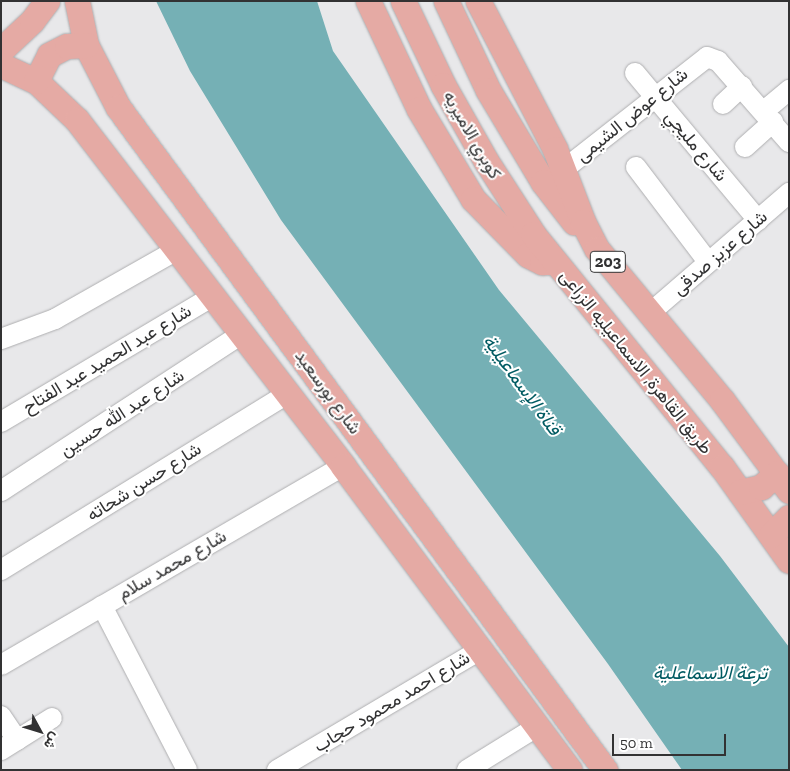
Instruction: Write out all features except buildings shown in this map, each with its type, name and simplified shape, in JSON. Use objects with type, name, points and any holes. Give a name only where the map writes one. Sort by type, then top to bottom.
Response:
[{"type":"main road","points":[[1,50],[32,21],[47,1]]},
{"type":"main road","name":"شارع بورسعيد","points":[[77,1],[86,45],[118,107],[605,770]]},
{"type":"main road","name":"طريق القاهرة, الاسماعيليه الزراعى","points":[[368,1],[419,109],[473,199],[528,255],[542,262],[553,262],[740,492],[789,561]]},
{"type":"main road","name":"كوبري الاميريه","points":[[403,1],[443,85],[486,161],[553,262]]},
{"type":"main road","name":"كوبري الاميريه","points":[[446,1],[488,90],[520,145],[569,216],[597,248]]},
{"type":"main road","name":"203","points":[[478,1],[563,170],[583,222],[597,248],[783,482]]},
{"type":"main road","points":[[36,81],[49,55],[67,46],[86,45]]},
{"type":"main road","name":"شارع بورسعيد","points":[[1,64],[36,81],[77,120],[343,466],[570,770]]},
{"type":"main road","points":[[740,492],[783,482]]},
{"type":"main road","points":[[770,536],[789,517]]},
{"type":"street","name":"شارع عوض الشيمى","points":[[563,170],[702,59],[713,57],[742,86]]},
{"type":"street","name":"شارع مليجي","points":[[635,73],[758,220]]},
{"type":"street","points":[[722,104],[742,86],[789,142]]},
{"type":"street","points":[[745,147],[789,90]]},
{"type":"street","points":[[636,167],[708,262]]},
{"type":"street","name":"شارع عزيز صدقى","points":[[650,313],[789,193]]},
{"type":"street","points":[[1,339],[55,319],[177,250]]},
{"type":"street","name":"شارع عبد الحميد عبد الفتاح","points":[[1,422],[213,296]]},
{"type":"street","name":"شارع عبد الله حسين","points":[[1,491],[242,334]]},
{"type":"street","name":"شارع حسن شحاته","points":[[1,570],[287,394]]},
{"type":"street","name":"شارع محمد سلام","points":[[1,664],[343,466]]},
{"type":"street","points":[[102,606],[186,770]]},
{"type":"street","name":"شارع احمد محمود حجاب","points":[[277,770],[480,650]]},
{"type":"street","points":[[1,716],[9,745],[52,718]]},
{"type":"street","points":[[466,770],[538,726]]},
{"type":"water","name":"ترعة الاسماعلية","points":[[156,1],[317,1],[333,51],[499,290],[720,556],[789,647],[789,770],[682,770],[608,664],[281,220],[190,71]]},
{"type":"water label","name":"قناة الإسماعيلية","points":[[522,385]]}]
